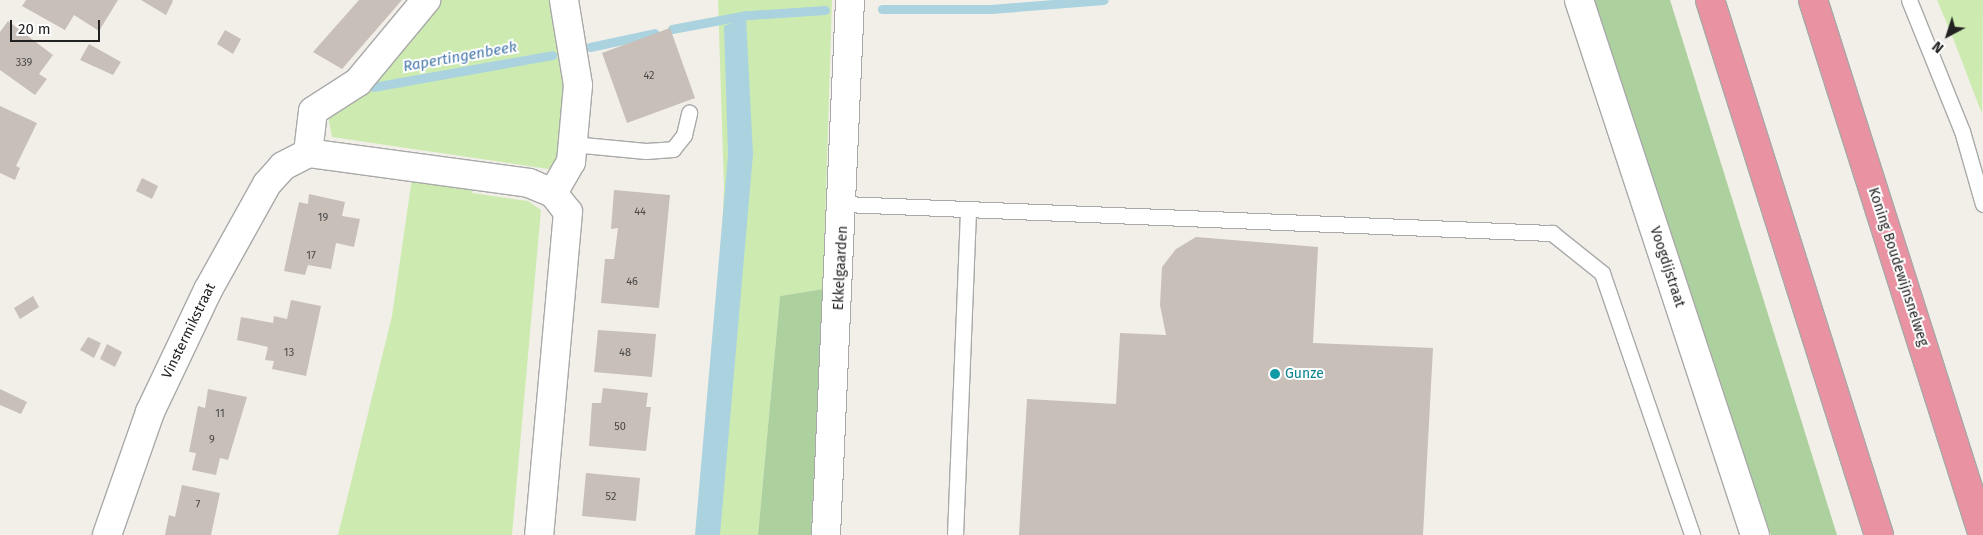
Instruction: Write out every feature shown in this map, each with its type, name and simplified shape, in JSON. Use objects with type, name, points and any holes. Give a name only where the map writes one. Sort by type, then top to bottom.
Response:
[{"type":"highway","points":[[1710,0],[1879,535]]},
{"type":"highway","name":"Koning Boudewijnsnelweg","points":[[1813,0],[1982,535]]},
{"type":"street","points":[[426,0],[358,82],[313,111],[308,153],[410,163],[529,183],[553,193],[568,212],[539,535]]},
{"type":"street","points":[[553,193],[571,162],[578,85],[564,0]]},
{"type":"street","name":"Ekkelgaarden","points":[[826,535],[844,204],[850,0]]},
{"type":"street","name":"Voogdijstraat","points":[[1579,0],[1755,535]]},
{"type":"street","name":"Vinstermikstraat","points":[[107,535],[150,412],[208,290],[268,184],[283,166],[308,153]]},
{"type":"lane","points":[[1909,0],[1962,131],[1983,204]]},
{"type":"lane","points":[[572,144],[646,152],[673,149],[684,135],[689,112]]},
{"type":"lane","points":[[844,204],[1552,233],[1602,273],[1692,535]]},
{"type":"lane","points":[[955,535],[968,210]]},
{"type":"green space","points":[[438,0],[552,0],[564,72],[565,123],[555,170],[332,137],[328,116]]},
{"type":"green space","points":[[718,0],[832,0],[823,289],[780,296],[758,535],[709,535],[724,188]]},
{"type":"green space","points":[[1586,0],[1670,0],[1837,535],[1771,535]]},
{"type":"green space","points":[[1937,0],[1983,0],[1982,114],[1953,38]]},
{"type":"green space","points":[[412,178],[473,186],[472,193],[528,201],[541,210],[512,535],[338,535],[392,316]]},
{"type":"green space","points":[[823,289],[811,535],[758,535],[780,296]]},
{"type":"water","points":[[746,18],[753,154],[720,535],[695,535],[728,155],[724,26]]},
{"type":"building","points":[[26,0],[118,0],[99,31],[74,15],[65,30],[22,6]]},
{"type":"building","points":[[141,0],[172,0],[173,1],[166,15]]},
{"type":"building","points":[[359,0],[402,0],[342,69],[313,52]]},
{"type":"building","points":[[8,21],[53,55],[39,74],[47,79],[35,95],[0,70],[0,32]]},
{"type":"building","points":[[670,28],[695,98],[627,123],[602,53]]},
{"type":"building","points":[[225,30],[241,39],[233,54],[217,44]]},
{"type":"building","points":[[89,44],[121,62],[113,75],[80,60]]},
{"type":"building","points":[[0,106],[37,123],[16,166],[20,168],[15,180],[0,173]]},
{"type":"building","points":[[142,178],[158,186],[152,199],[136,191]]},
{"type":"building","points":[[614,190],[670,195],[659,308],[601,303],[605,259],[614,259],[618,228],[611,229]]},
{"type":"building","points":[[309,194],[345,202],[342,216],[360,219],[354,247],[336,243],[331,269],[308,265],[305,275],[284,271],[299,202],[308,204]]},
{"type":"building","name":"Gunze","points":[[1196,237],[1318,247],[1313,343],[1433,348],[1423,535],[1019,535],[1027,399],[1116,404],[1120,333],[1166,335],[1160,305],[1162,267],[1176,249]]},
{"type":"building","points":[[33,296],[39,307],[20,319],[14,308]]},
{"type":"building","points":[[291,300],[321,306],[306,376],[272,369],[274,361],[265,360],[268,347],[237,340],[241,317],[273,323],[274,316],[287,319]]},
{"type":"building","points":[[598,330],[656,334],[652,377],[594,372]]},
{"type":"building","points":[[88,337],[101,343],[94,358],[80,350]]},
{"type":"building","points":[[107,344],[122,352],[115,367],[100,359]]},
{"type":"building","points":[[603,388],[648,393],[646,407],[651,407],[646,451],[589,446],[592,403],[601,403]]},
{"type":"building","points":[[0,389],[27,402],[21,414],[0,405]]},
{"type":"building","points":[[208,389],[247,397],[228,460],[220,458],[216,475],[192,470],[196,453],[189,452],[198,406],[205,408]]},
{"type":"building","points":[[586,473],[640,478],[636,521],[582,516]]},
{"type":"building","points":[[182,485],[220,493],[211,535],[165,535],[169,515],[175,517]]},
{"type":"waterway","name":"Rapertingenbeek","points":[[882,9],[991,9],[1104,0]]},
{"type":"waterway","name":"Rapertingenbeek","points":[[750,15],[825,10]]},
{"type":"waterway","name":"Rapertingenbeek","points":[[672,29],[747,15]]},
{"type":"waterway","name":"Rapertingenbeek","points":[[590,47],[655,33]]},
{"type":"waterway","name":"Rapertingenbeek","points":[[373,87],[552,55]]},
{"type":"place","name":"Gunze","points":[[1275,374]]}]
